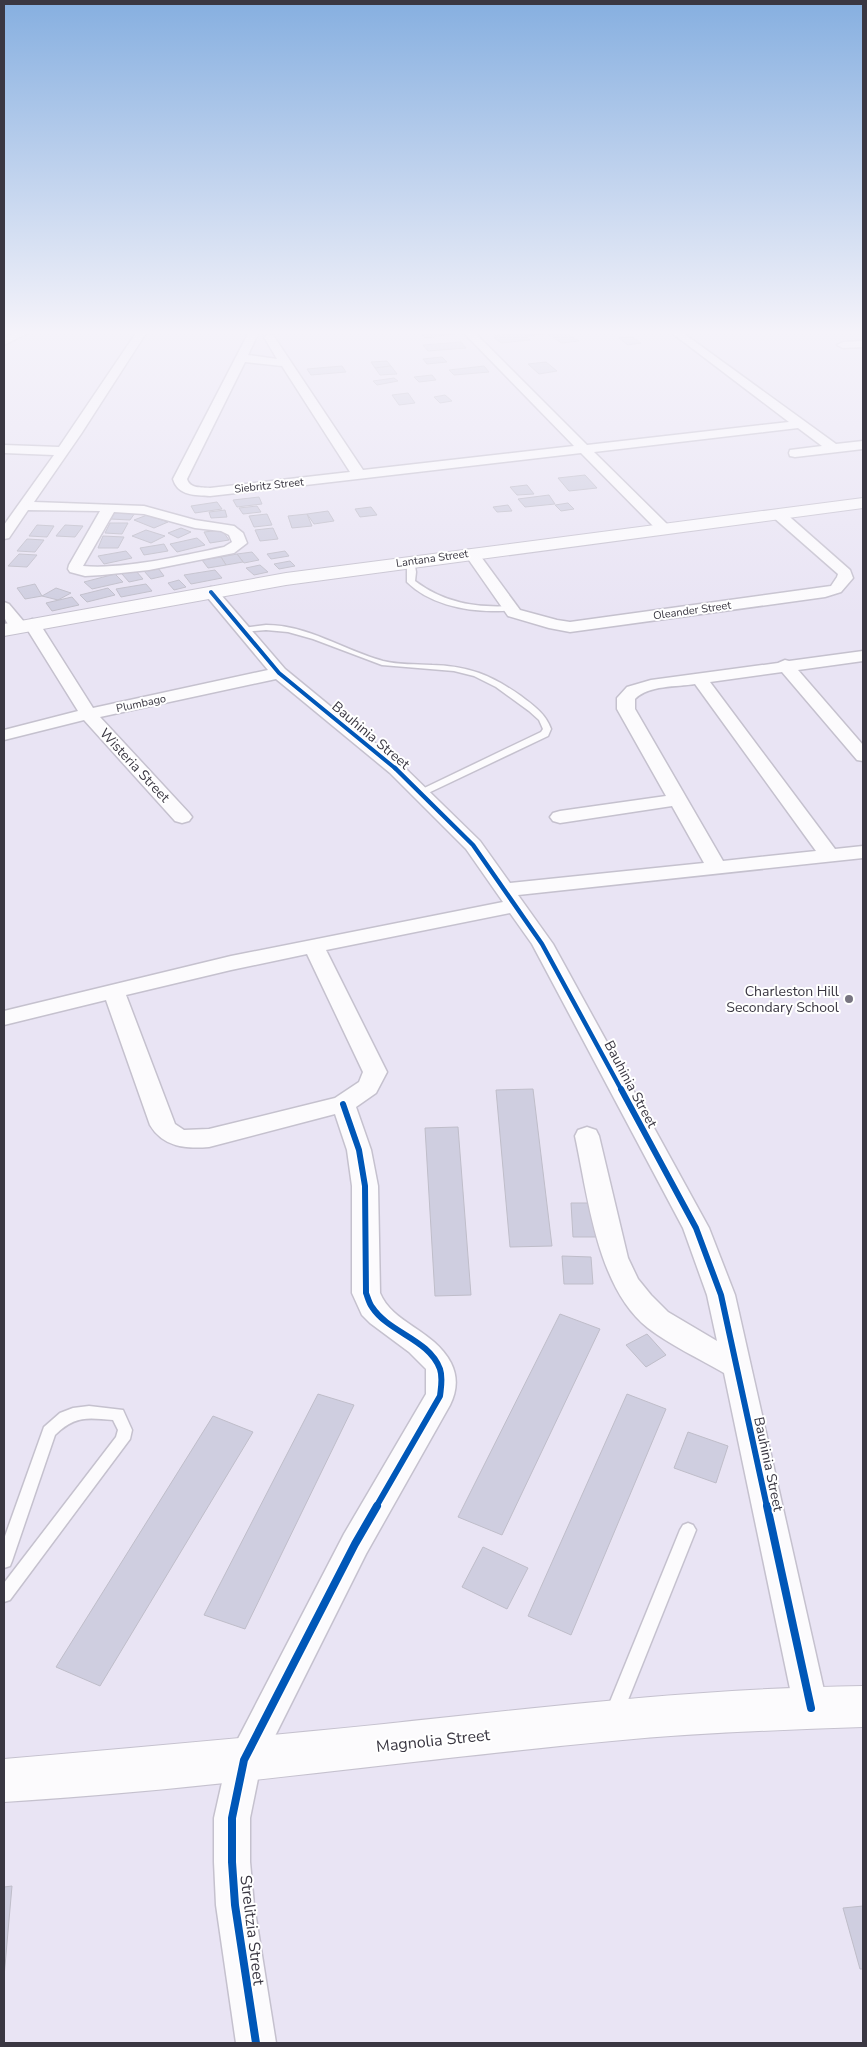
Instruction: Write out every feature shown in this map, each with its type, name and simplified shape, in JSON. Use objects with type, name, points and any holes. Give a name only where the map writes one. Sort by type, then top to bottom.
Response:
[{"type":"street","points":[[4,535],[79,426]]},
{"type":"street","name":"Siebritz Street","points":[[207,426],[180,479],[180,484],[185,488],[210,492],[788,426]]},
{"type":"street","points":[[326,426],[358,475]]},
{"type":"street","points":[[562,426],[664,528]]},
{"type":"street","points":[[803,426],[833,448]]},
{"type":"street","points":[[794,453],[863,445]]},
{"type":"street","points":[[4,449],[63,450]]},
{"type":"street","name":"Lantana Street","points":[[19,627],[211,592],[410,561],[863,503]]},
{"type":"street","points":[[24,506],[109,508],[150,512],[201,525],[227,527],[237,534],[240,543],[229,550],[123,568],[80,572],[75,569],[76,565],[109,508]]},
{"type":"street","name":"Oleander Street","points":[[471,553],[514,613],[526,618],[570,627],[836,589],[845,578],[845,573],[778,514]]},
{"type":"street","name":"Bauhinia Street","points":[[211,592],[278,673],[396,769],[473,845],[542,944],[696,1228],[721,1295],[811,1708]]},
{"type":"street","name":"Wisteria Street","points":[[4,607],[88,714],[182,816]]},
{"type":"street","points":[[717,868],[626,710],[626,698],[633,691],[651,684],[863,656]]},
{"type":"street","points":[[785,665],[863,756]]},
{"type":"street","name":"Plumbago","points":[[4,735],[88,714],[278,673]]},
{"type":"street","points":[[699,678],[830,856]]},
{"type":"street","points":[[560,817],[678,800]]},
{"type":"street","points":[[4,1018],[231,963],[314,947],[510,898],[717,868],[863,852]]},
{"type":"street","points":[[114,992],[162,1125],[168,1132],[178,1138],[193,1140],[209,1138],[343,1104],[368,1087],[375,1072],[314,947]]},
{"type":"street","name":"Strelitzia Street","points":[[256,2043],[235,1906],[232,1862],[232,1818],[244,1760],[355,1544],[440,1396],[442,1382],[440,1370],[433,1356],[381,1316],[372,1306],[366,1293],[365,1186],[359,1150],[343,1104]]},
{"type":"street","points":[[587,1136],[615,1258],[628,1285],[641,1303],[658,1320],[736,1366]]},
{"type":"street","name":"Magnolia Street","points":[[4,1781],[244,1760],[612,1720],[713,1712],[863,1706]]},
{"type":"lane","points":[[410,561],[411,582],[421,591],[452,603],[476,608],[494,610],[511,608]]},
{"type":"lane","points":[[243,630],[284,629],[381,662],[399,666],[438,668],[476,673],[500,686],[532,709],[546,724],[548,729],[545,734],[421,793]]},
{"type":"lane","points":[[4,1561],[49,1431],[65,1417],[75,1412],[118,1414],[125,1430],[123,1439],[4,1595]]},
{"type":"lane","points":[[612,1720],[688,1530]]},
{"type":"building","points":[[585,475],[597,488],[569,491],[558,478]]},
{"type":"building","points":[[527,485],[534,494],[517,495],[510,487]]},
{"type":"building","points":[[549,495],[555,504],[525,507],[518,499]]},
{"type":"building","points":[[259,497],[262,504],[237,507],[233,500]]},
{"type":"building","points":[[217,502],[222,509],[195,513],[191,506]]},
{"type":"building","points":[[568,503],[574,509],[561,511],[555,505]]},
{"type":"building","points":[[508,505],[512,511],[497,512],[493,507]]},
{"type":"building","points":[[257,506],[261,512],[243,514],[239,508]]},
{"type":"building","points":[[371,507],[377,515],[360,517],[355,509]]},
{"type":"building","points":[[225,510],[227,517],[211,518],[209,512]]},
{"type":"building","points":[[328,511],[334,521],[314,524],[307,514]]},
{"type":"building","points":[[114,512],[135,513],[130,520],[110,519]]},
{"type":"building","points":[[267,514],[272,525],[254,527],[249,516]]},
{"type":"building","points":[[307,514],[312,526],[292,528],[288,516]]},
{"type":"building","points":[[147,515],[168,522],[154,528],[134,520]]},
{"type":"building","points":[[110,523],[128,523],[122,534],[105,533]]},
{"type":"building","points":[[37,525],[54,526],[47,537],[29,536]]},
{"type":"building","points":[[65,525],[83,526],[75,537],[56,536]]},
{"type":"building","points":[[181,528],[191,532],[178,538],[168,533]]},
{"type":"building","points":[[273,528],[278,539],[260,541],[255,530]]},
{"type":"building","points":[[146,530],[165,536],[151,543],[132,536]]},
{"type":"building","points":[[222,530],[229,540],[210,543],[204,532]]},
{"type":"building","points":[[103,536],[124,537],[118,548],[98,548]]},
{"type":"building","points":[[197,538],[205,545],[177,552],[170,544]]},
{"type":"building","points":[[27,539],[44,540],[35,552],[17,551]]},
{"type":"building","points":[[164,544],[168,551],[144,555],[140,548]]},
{"type":"building","points":[[126,551],[132,558],[104,564],[98,556]]},
{"type":"building","points":[[285,551],[289,556],[271,559],[267,554]]},
{"type":"building","points":[[252,552],[259,560],[244,563],[237,554]]},
{"type":"building","points":[[19,554],[37,555],[27,567],[8,566]]},
{"type":"building","points":[[237,554],[243,562],[226,565],[221,557]]},
{"type":"building","points":[[221,557],[226,565],[208,568],[202,560]]},
{"type":"building","points":[[290,561],[295,566],[279,569],[274,564]]},
{"type":"building","points":[[260,565],[268,572],[254,575],[246,568]]},
{"type":"building","points":[[158,568],[164,576],[151,579],[144,571]]},
{"type":"building","points":[[215,570],[222,578],[191,584],[184,575]]},
{"type":"building","points":[[136,571],[143,579],[129,582],[122,574]]},
{"type":"building","points":[[115,574],[123,582],[92,589],[84,582]]},
{"type":"building","points":[[179,580],[186,587],[174,590],[168,583]]},
{"type":"building","points":[[35,584],[42,596],[25,599],[17,588]]},
{"type":"building","points":[[146,584],[152,591],[121,597],[116,589]]},
{"type":"building","points":[[56,588],[71,593],[58,600],[42,596]]},
{"type":"building","points":[[108,588],[115,595],[87,602],[80,595]]},
{"type":"building","points":[[72,597],[79,605],[52,611],[46,603]]},
{"type":"building","points":[[533,1089],[552,1246],[510,1247],[496,1090]]},
{"type":"building","points":[[458,1127],[471,1295],[435,1296],[425,1128]]},
{"type":"building","points":[[571,1203],[596,1203],[599,1237],[573,1237]]},
{"type":"building","points":[[562,1256],[591,1257],[593,1284],[564,1284]]},
{"type":"building","points":[[560,1314],[600,1329],[502,1535],[458,1517]]},
{"type":"building","points":[[647,1334],[666,1355],[646,1367],[626,1345]]},
{"type":"building","points":[[318,1394],[354,1405],[245,1629],[204,1615]]},
{"type":"building","points":[[627,1394],[666,1409],[571,1635],[528,1616]]},
{"type":"building","points":[[213,1416],[253,1432],[100,1686],[56,1667]]},
{"type":"building","points":[[688,1432],[728,1446],[716,1483],[674,1468]]},
{"type":"building","points":[[483,1547],[528,1568],[507,1609],[462,1587]]},
{"type":"building","points":[[12,1886],[4,1977],[4,1887]]},
{"type":"building","points":[[863,1906],[863,1969],[860,1969],[843,1908]]},
{"type":"cycle path","points":[[211,592],[279,673],[396,769],[473,845],[542,944],[696,1228],[721,1295],[811,1708]]},
{"type":"cycle path","points":[[256,2043],[235,1905],[232,1862],[232,1818],[244,1760],[355,1544],[440,1396],[442,1379],[440,1369],[428,1352],[379,1315],[372,1307],[366,1293],[365,1186],[359,1150],[343,1104]]},
{"type":"place","name":"Charleston Hill Secondary School","points":[[849,999]]}]
